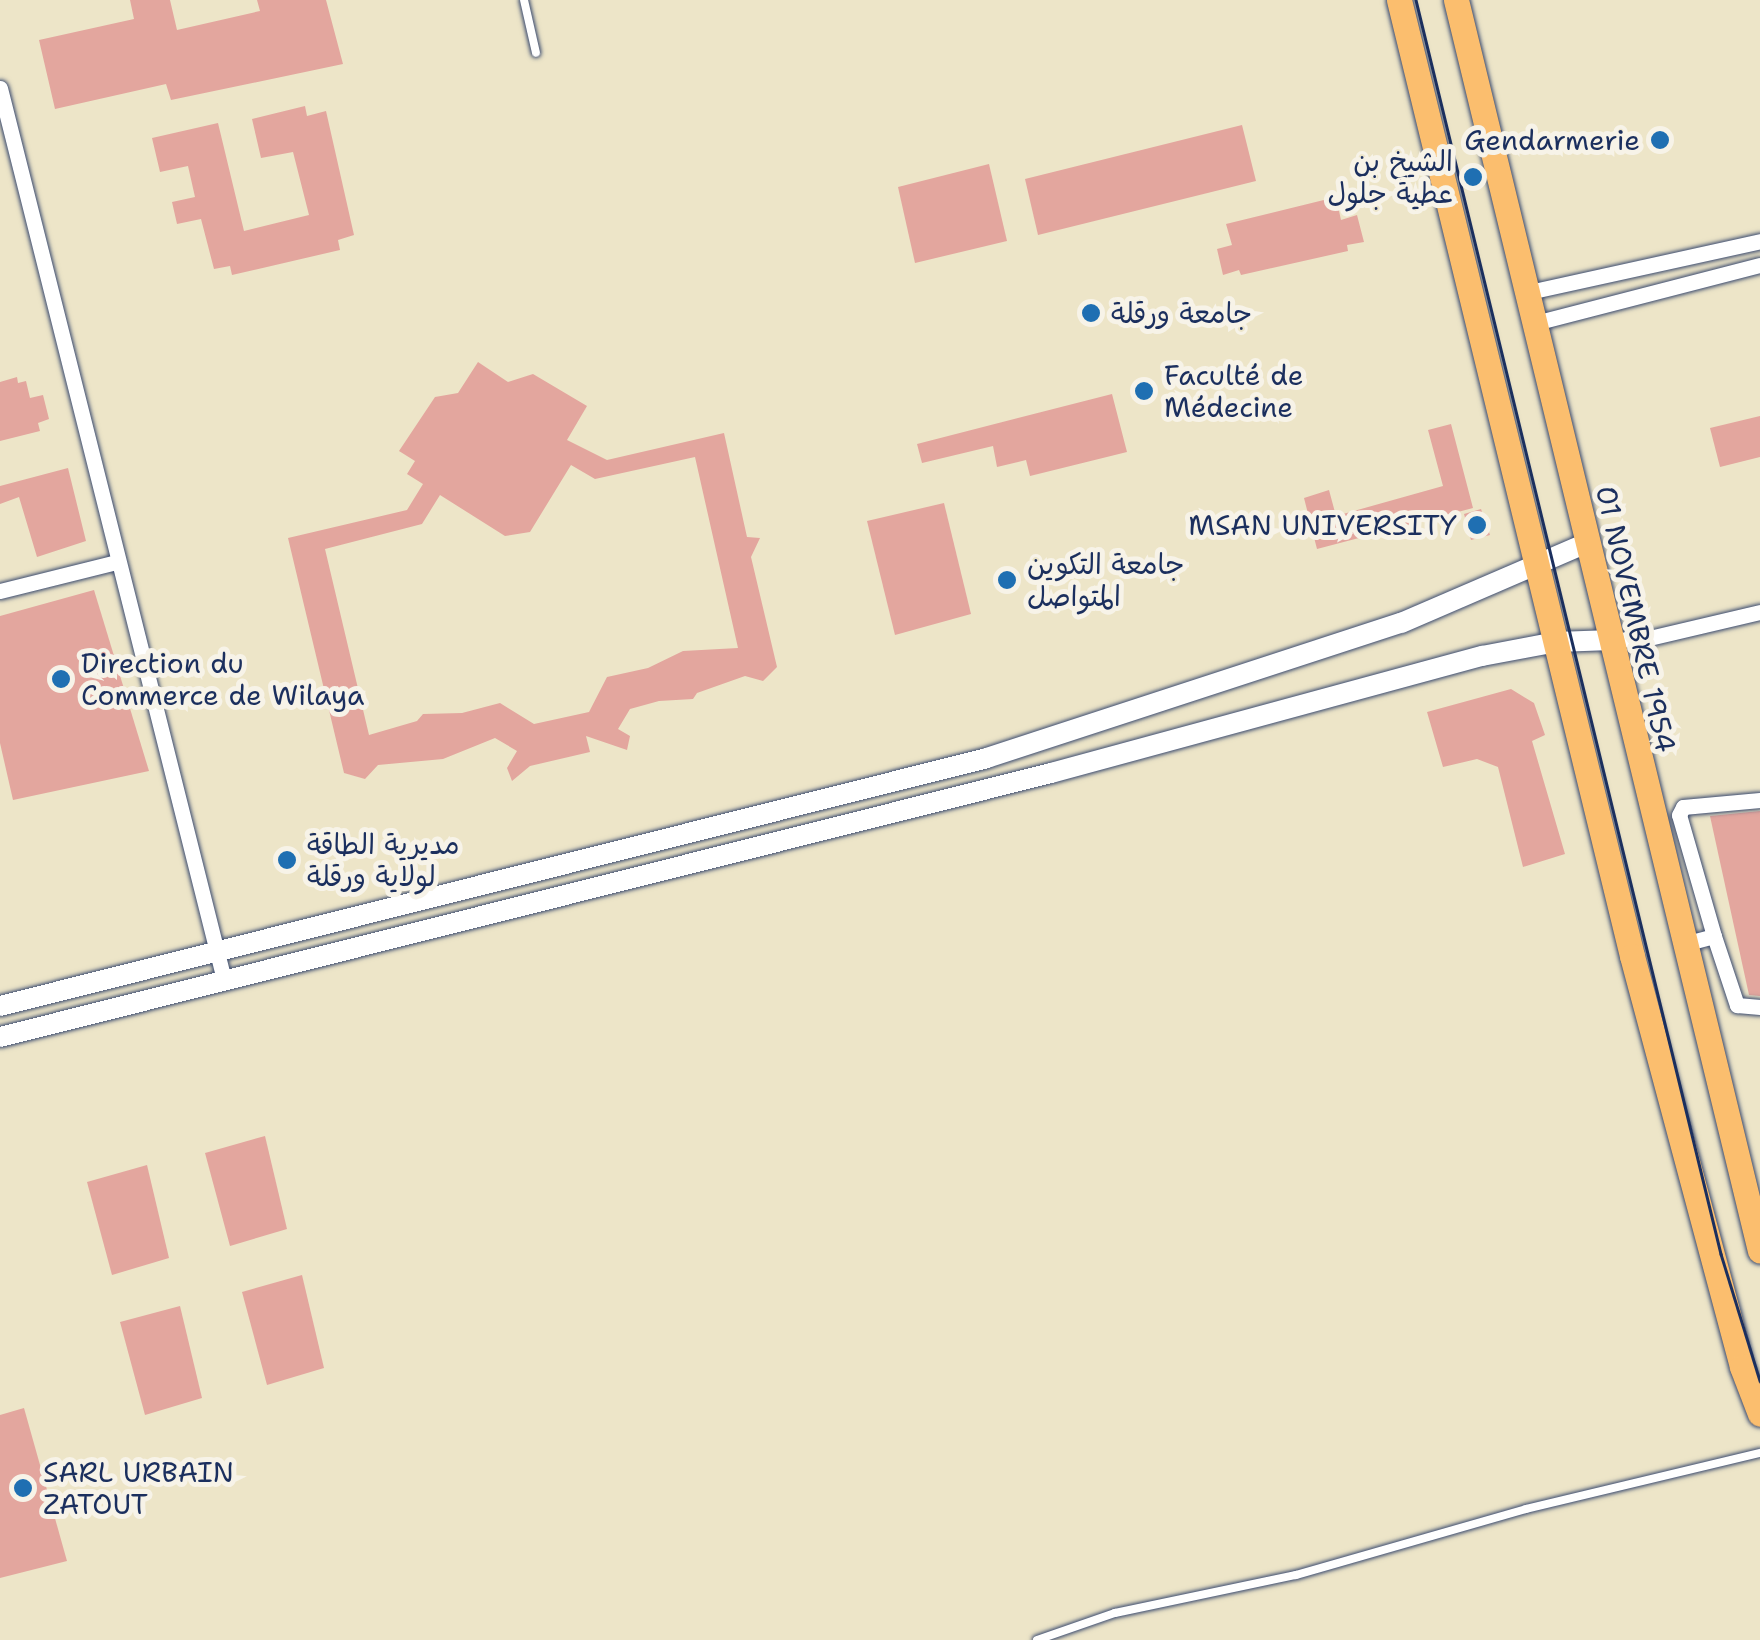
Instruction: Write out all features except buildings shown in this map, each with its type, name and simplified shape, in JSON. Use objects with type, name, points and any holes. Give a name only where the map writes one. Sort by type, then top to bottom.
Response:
[{"type":"main road","points":[[1398,0],[1632,956],[1742,1367],[1760,1414]]},
{"type":"main road","name":"01 NOVEMBRE 1954","points":[[1456,0],[1684,944],[1747,1164],[1760,1251]]},
{"type":"street","points":[[0,88],[224,980]]},
{"type":"street","points":[[0,170],[18,164]]},
{"type":"street","points":[[1529,292],[1760,242]]},
{"type":"street","points":[[1535,323],[1760,266]]},
{"type":"street","points":[[0,1006],[987,758],[1252,675],[1401,623],[1587,544]]},
{"type":"street","points":[[0,591],[116,562]]},
{"type":"street","points":[[0,1036],[908,809],[1339,692],[1556,642],[1645,639],[1760,612]]},
{"type":"street","points":[[901,780],[908,809]]},
{"type":"street","points":[[1760,800],[1692,804],[1683,807],[1680,815],[1737,1005],[1760,1007]]},
{"type":"street","points":[[705,830],[713,859]]},
{"type":"street","points":[[1684,944],[1714,936]]},
{"type":"lane","points":[[524,0],[536,53]]},
{"type":"lane","points":[[1037,1640],[1115,1613],[1296,1575],[1526,1509],[1760,1453]]},
{"type":"tram line","points":[[1416,0],[1721,1254],[1760,1381]]},
{"type":"place","name":"Gendarmerie","points":[[1660,140]]},
{"type":"place","name":"الشيخ بن عطية جلول","points":[[1473,177]]},
{"type":"place","name":"جامعة ورقلة","points":[[1091,313]]},
{"type":"place","name":"Faculté de Médecine","points":[[1144,391]]},
{"type":"place","name":"MSAN UNIVERSITY","points":[[1477,525]]},
{"type":"place","name":"جامعة التكوين المتواصل","points":[[1007,580]]},
{"type":"place","name":"Direction du Commerce de Wilaya","points":[[61,679]]},
{"type":"place","name":"مديرية الطاقة لولاية ورقلة","points":[[287,860]]},
{"type":"place","name":"SARL URBAIN ZATOUT","points":[[23,1488]]}]
